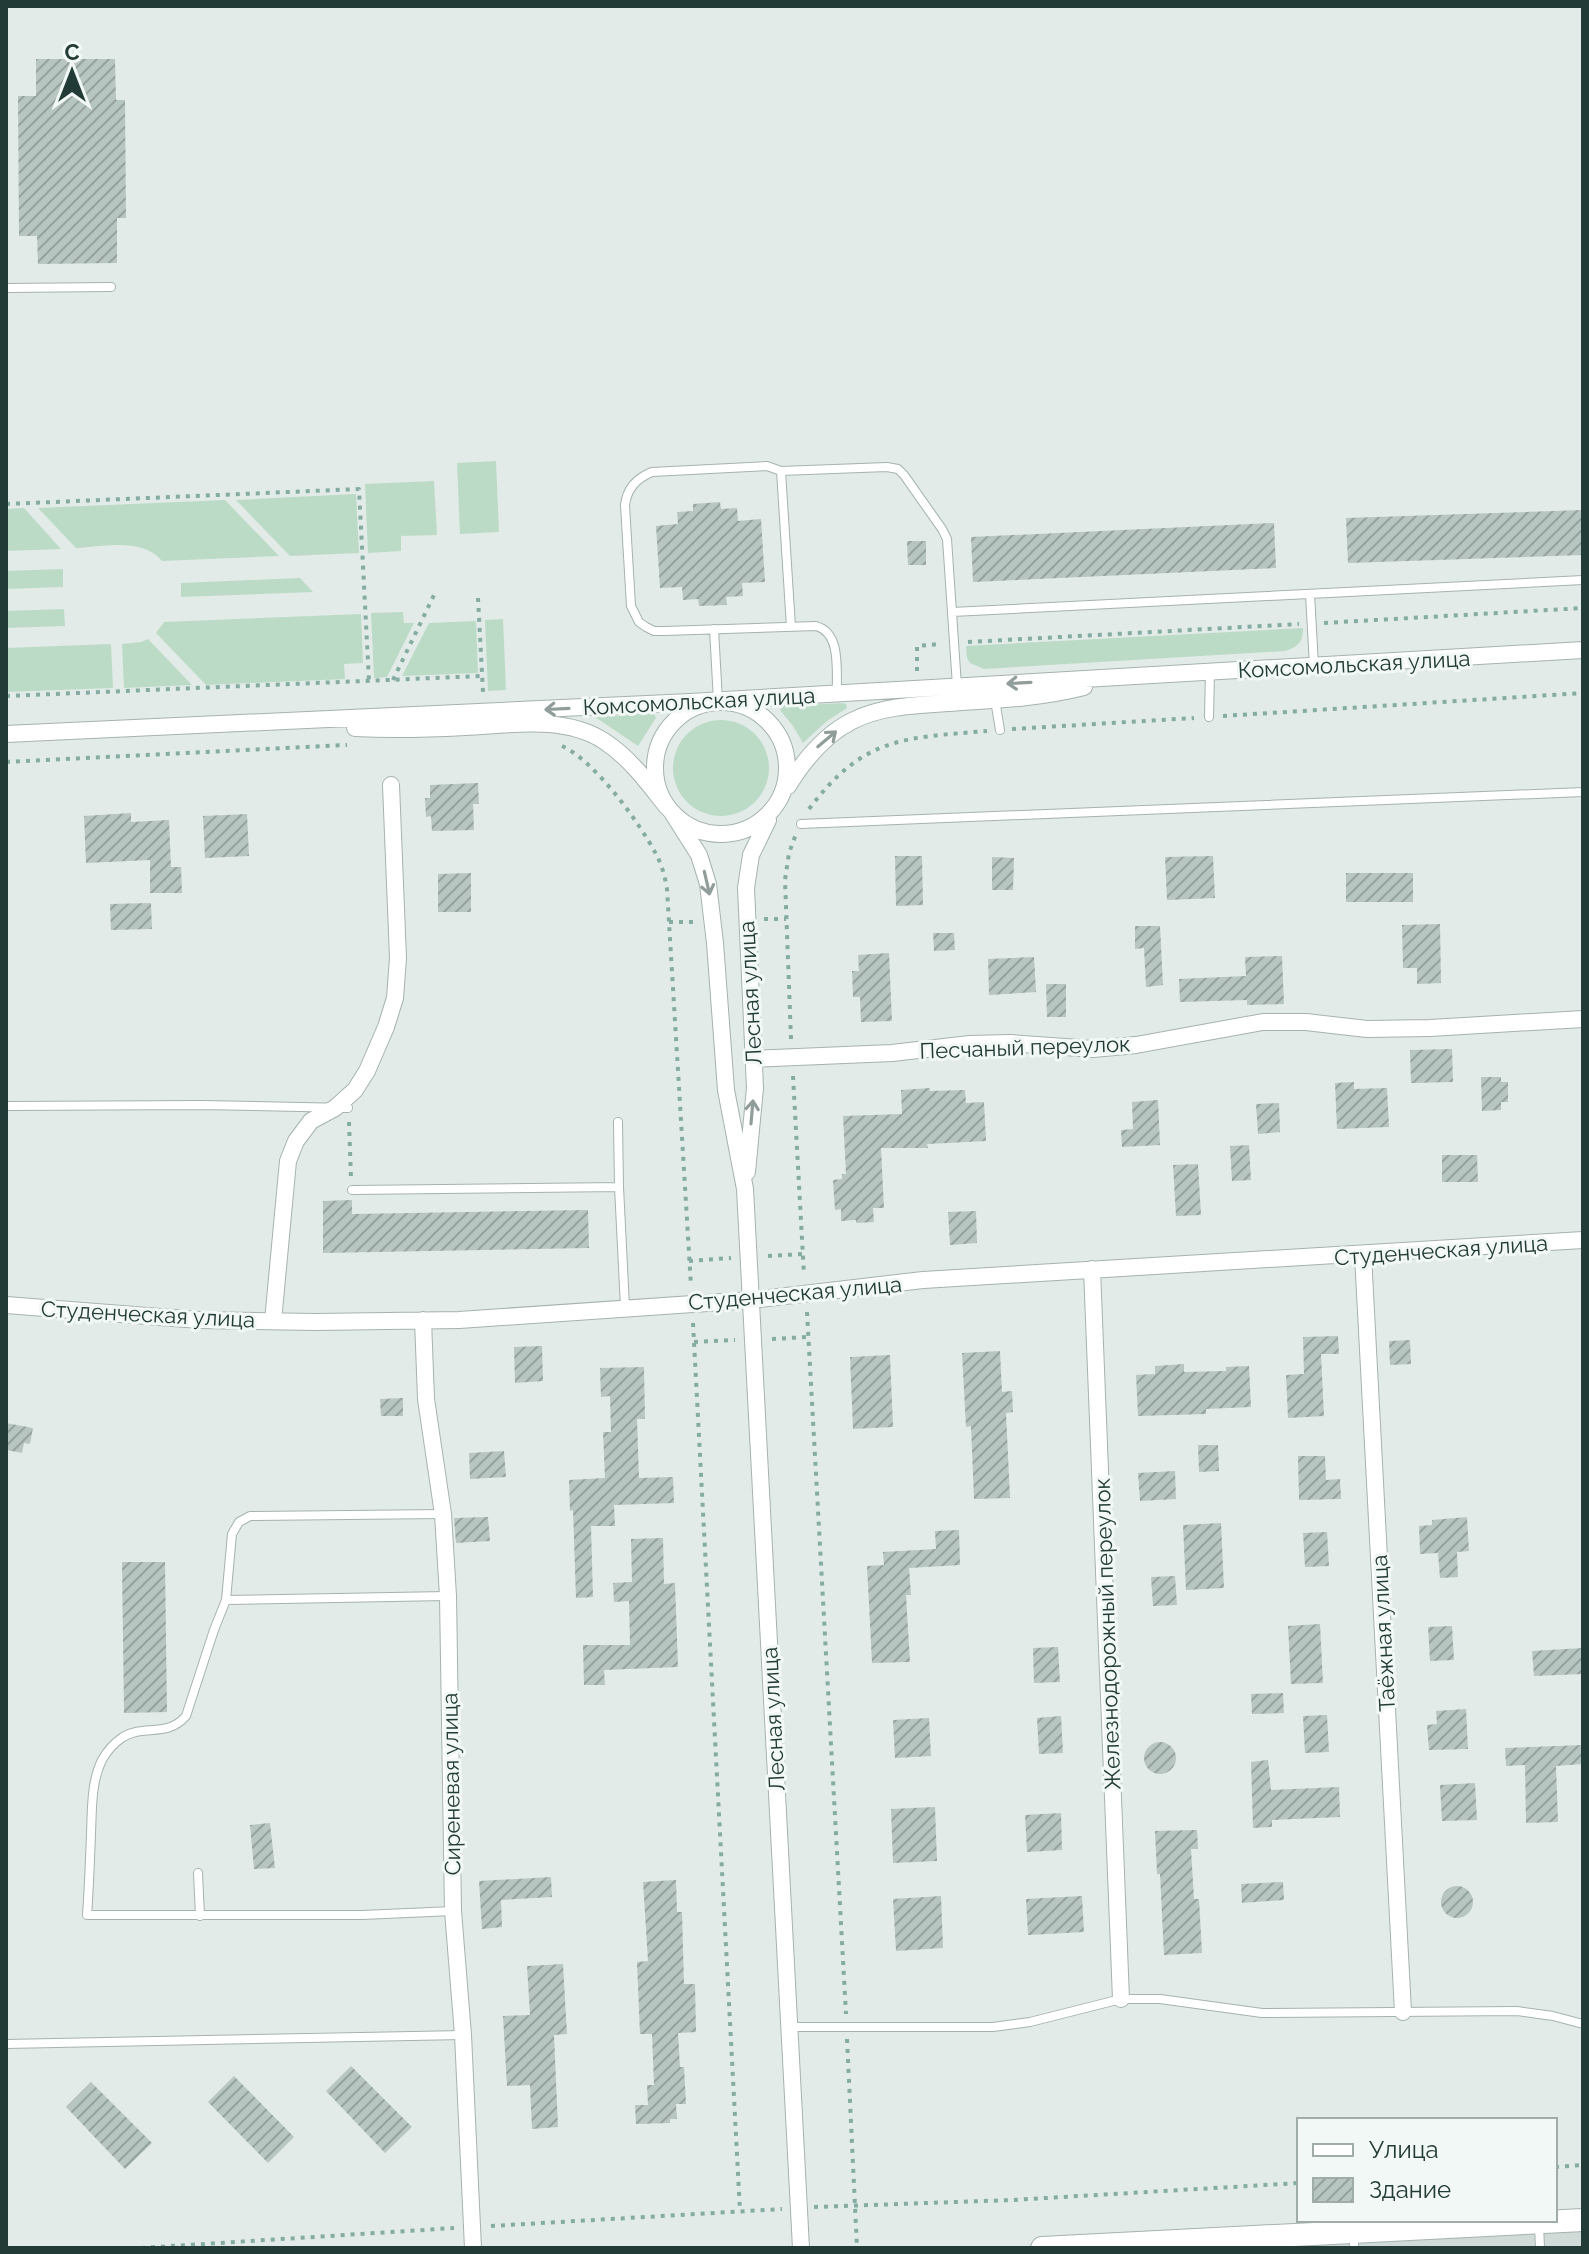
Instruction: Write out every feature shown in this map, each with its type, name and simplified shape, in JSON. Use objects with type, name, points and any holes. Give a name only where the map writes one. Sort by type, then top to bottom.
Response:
[{"type":"street","name":"Комсомольская улица","points":[[6,734],[717,702],[1583,650]]},
{"type":"street","name":"Комсомольская улица","points":[[778,802],[813,751],[851,721],[866,715],[906,707],[1035,697],[1125,677]]},
{"type":"street","points":[[717,702],[735,703],[766,719],[785,749],[786,784],[778,802],[758,823],[729,834],[699,831],[683,823],[660,796],[655,779],[659,744],[668,728],[695,707],[717,702]]},
{"type":"street","name":"Комсомольская улица","points":[[273,723],[393,730],[528,724],[573,728],[602,739],[623,755],[670,811]]},
{"type":"street","points":[[273,1321],[288,1161],[296,1141],[311,1121],[341,1108],[355,1090],[367,1071],[395,998],[398,958],[391,785]]},
{"type":"street","name":"Лесная улица","points":[[745,1189],[755,1088],[747,876],[755,844],[778,802]]},
{"type":"street","name":"Лесная улица","points":[[670,811],[699,855],[711,898],[726,1090],[745,1189],[801,2248]]},
{"type":"street","name":"Песчаный переулок","points":[[753,1059],[879,1054],[997,1043],[1093,1049],[1136,1045],[1263,1022],[1398,1029],[1583,1019]]},
{"type":"street","name":"Студенческая улица","points":[[6,1305],[199,1320],[459,1320],[751,1300],[923,1280],[1583,1240]]},
{"type":"street","name":"Таёжная улица","points":[[1363,1255],[1403,2012]]},
{"type":"street","name":"Железнодорожный переулок","points":[[1092,1269],[1121,1999]]},
{"type":"street","name":"Сиреневая улица","points":[[423,1320],[428,1419],[443,1514],[448,1596],[453,1911],[463,2035],[473,2248]]},
{"type":"street","points":[[1557,2221],[1583,2220]]},
{"type":"street","points":[[1042,2248],[1354,2240],[1539,2222]]},
{"type":"lane","points":[[6,288],[111,287]]},
{"type":"lane","points":[[837,694],[833,638],[823,628],[654,631],[634,614],[625,505],[628,491],[639,479],[652,472],[767,466],[781,471],[898,469],[947,539],[957,686]]},
{"type":"lane","points":[[781,471],[791,627]]},
{"type":"lane","points":[[952,612],[1583,580]]},
{"type":"lane","points":[[1310,594],[1314,666]]},
{"type":"lane","points":[[714,629],[717,702]]},
{"type":"lane","points":[[1209,717],[1210,672]]},
{"type":"lane","points":[[995,700],[1000,730]]},
{"type":"lane","points":[[801,824],[1583,792]]},
{"type":"lane","points":[[6,1106],[341,1108]]},
{"type":"lane","points":[[618,1122],[625,1307]]},
{"type":"lane","points":[[352,1190],[619,1187]]},
{"type":"lane","points":[[443,1514],[250,1516],[239,1522],[232,1534],[226,1600],[186,1716],[169,1729],[125,1736],[109,1749],[96,1776],[87,1915],[362,1915],[453,1911]]},
{"type":"lane","points":[[226,1600],[448,1596]]},
{"type":"lane","points":[[198,1873],[200,1916]]},
{"type":"lane","points":[[790,2027],[993,2027],[1030,2022],[1121,1999],[1160,1999],[1262,2013],[1517,2011],[1583,2024]]},
{"type":"lane","points":[[6,2044],[463,2035]]},
{"type":"lane","points":[[1539,2222],[1540,2248]]},
{"type":"path","points":[[6,504],[359,489],[369,681]]},
{"type":"path","points":[[393,680],[435,593]]},
{"type":"path","points":[[478,598],[484,712]]},
{"type":"path","points":[[918,689],[917,646],[1583,608]]},
{"type":"path","points":[[6,696],[482,676]]},
{"type":"path","points":[[857,2248],[785,880],[789,853],[801,824],[824,789],[855,761],[871,751],[904,739],[1000,730],[1583,693]]},
{"type":"path","points":[[6,762],[346,745]]},
{"type":"path","points":[[559,745],[568,748],[596,772],[637,824],[657,855],[667,889],[740,2211]]},
{"type":"path","points":[[341,1108],[352,1190]]},
{"type":"path","points":[[1557,2167],[1583,2165]]},
{"type":"path","points":[[141,2248],[856,2204],[1012,2200],[1297,2183]]},
{"type":"shaded area","points":[[1583,2220],[1583,2248],[1042,2248],[1557,2222]]},
{"type":"green space","points":[[496,461],[499,532],[460,534],[457,463]]},
{"type":"green space","points":[[434,481],[437,535],[401,536],[401,551],[368,553],[365,484]]},
{"type":"green space","points":[[356,494],[359,553],[290,556],[236,500]]},
{"type":"green space","points":[[225,500],[279,556],[162,561],[154,554],[133,546],[76,548],[38,508]]},
{"type":"green space","points":[[24,508],[61,549],[6,551],[6,509]]},
{"type":"green space","points":[[63,569],[63,587],[6,589],[6,571]]},
{"type":"green space","points":[[300,578],[313,592],[181,597],[181,583]]},
{"type":"green space","points":[[64,609],[65,626],[6,628],[6,611]]},
{"type":"green space","points":[[403,612],[404,623],[414,623],[387,677],[374,678],[371,613]]},
{"type":"green space","points":[[361,614],[363,663],[344,664],[345,679],[206,685],[156,633],[164,622]]},
{"type":"green space","points":[[503,619],[506,690],[488,691],[485,620]]},
{"type":"green space","points":[[476,621],[478,673],[402,676],[429,623]]},
{"type":"green space","points":[[1303,628],[1299,643],[1285,651],[984,669],[970,663],[966,646]]},
{"type":"green space","points":[[148,639],[192,685],[124,688],[122,644]]},
{"type":"green space","points":[[111,644],[113,688],[6,692],[6,648]]},
{"type":"green space","points":[[843,703],[847,708],[803,743],[780,710],[783,706]]},
{"type":"green space","points":[[654,713],[656,718],[638,746],[595,717]]},
{"type":"green space","points":[[721,720],[739,724],[755,734],[765,750],[769,768],[765,786],[755,802],[739,812],[721,816],[703,812],[687,802],[677,786],[673,768],[677,750],[687,734],[703,724]]},
{"type":"building","points":[[36,59],[115,59],[116,100],[125,100],[126,218],[117,218],[117,263],[38,264],[37,236],[19,236],[18,96],[36,96]]},
{"type":"building","points":[[720,502],[721,509],[737,508],[738,521],[761,519],[765,582],[742,583],[743,596],[726,597],[727,605],[699,606],[698,599],[683,600],[682,587],[660,588],[656,526],[678,524],[677,512],[693,511],[693,504]]},
{"type":"building","points":[[1583,510],[1583,555],[1348,563],[1346,518]]},
{"type":"building","points":[[1274,523],[1276,568],[973,582],[971,537]]},
{"type":"building","points":[[907,541],[926,541],[926,565],[908,565]]},
{"type":"building","points":[[478,783],[479,804],[473,804],[474,830],[432,831],[431,816],[426,817],[425,798],[430,798],[430,785]]},
{"type":"building","points":[[131,813],[131,822],[169,820],[171,867],[181,867],[182,893],[150,893],[150,860],[86,863],[84,816]]},
{"type":"building","points":[[247,814],[249,856],[205,858],[203,816]]},
{"type":"building","points":[[895,856],[922,856],[923,905],[896,906]]},
{"type":"building","points":[[1213,856],[1215,898],[1167,900],[1165,857]]},
{"type":"building","points":[[992,857],[1014,858],[1013,890],[992,890]]},
{"type":"building","points":[[471,873],[471,912],[438,912],[438,874]]},
{"type":"building","points":[[1346,873],[1413,873],[1413,902],[1346,902]]},
{"type":"building","points":[[151,903],[152,929],[111,930],[110,904]]},
{"type":"building","points":[[1440,924],[1441,983],[1417,984],[1417,968],[1403,968],[1402,925]]},
{"type":"building","points":[[1135,926],[1160,926],[1163,985],[1146,987],[1144,948],[1135,949]]},
{"type":"building","points":[[933,933],[954,933],[955,950],[934,951]]},
{"type":"building","points":[[889,953],[892,1021],[861,1022],[860,997],[853,997],[852,971],[859,971],[858,955]]},
{"type":"building","points":[[1282,956],[1284,1004],[1247,1005],[1247,1000],[1180,1002],[1179,979],[1246,976],[1245,957]]},
{"type":"building","points":[[1034,957],[1036,992],[989,995],[988,959]]},
{"type":"building","points":[[1046,984],[1066,984],[1066,1017],[1047,1017]]},
{"type":"building","points":[[1452,1049],[1453,1082],[1411,1083],[1410,1050]]},
{"type":"building","points":[[1481,1077],[1501,1077],[1501,1082],[1508,1082],[1508,1102],[1501,1102],[1501,1110],[1482,1111]]},
{"type":"building","points":[[1354,1082],[1354,1089],[1387,1088],[1389,1127],[1337,1129],[1335,1083]]},
{"type":"building","points":[[930,1088],[930,1091],[965,1090],[966,1103],[984,1102],[986,1141],[927,1144],[928,1148],[881,1148],[884,1208],[873,1208],[874,1222],[841,1221],[841,1209],[835,1210],[833,1180],[842,1179],[842,1174],[846,1174],[843,1116],[902,1114],[901,1090]]},
{"type":"building","points":[[1158,1100],[1160,1145],[1122,1147],[1121,1130],[1133,1129],[1132,1102]]},
{"type":"building","points":[[1279,1103],[1280,1132],[1258,1134],[1256,1104]]},
{"type":"building","points":[[1249,1145],[1251,1180],[1232,1181],[1230,1146]]},
{"type":"building","points":[[1442,1155],[1477,1155],[1478,1182],[1442,1182]]},
{"type":"building","points":[[1198,1164],[1201,1215],[1176,1216],[1173,1165]]},
{"type":"building","points":[[352,1200],[352,1214],[588,1210],[589,1248],[323,1253],[323,1201]]},
{"type":"building","points":[[976,1211],[977,1243],[950,1245],[948,1212]]},
{"type":"building","points":[[1338,1336],[1339,1354],[1321,1354],[1324,1416],[1288,1418],[1286,1375],[1304,1374],[1303,1337]]},
{"type":"building","points":[[1410,1340],[1411,1364],[1390,1365],[1389,1341]]},
{"type":"building","points":[[542,1346],[543,1381],[515,1383],[514,1347]]},
{"type":"building","points":[[1000,1351],[1002,1392],[1012,1391],[1013,1412],[1006,1413],[1010,1498],[974,1499],[971,1426],[966,1427],[962,1353]]},
{"type":"building","points":[[890,1355],[893,1427],[853,1429],[850,1357]]},
{"type":"building","points":[[1184,1364],[1184,1372],[1226,1371],[1226,1367],[1249,1366],[1251,1407],[1206,1409],[1206,1414],[1138,1416],[1136,1375],[1155,1374],[1155,1366]]},
{"type":"building","points":[[644,1367],[645,1419],[637,1419],[639,1478],[673,1477],[674,1503],[614,1505],[615,1526],[591,1526],[593,1597],[576,1598],[569,1480],[605,1478],[603,1432],[611,1432],[610,1396],[601,1397],[600,1368]]},
{"type":"building","points":[[403,1398],[403,1416],[381,1416],[380,1399]]},
{"type":"building","points":[[6,1423],[33,1428],[30,1444],[24,1443],[22,1453],[6,1450]]},
{"type":"building","points":[[1198,1445],[1218,1445],[1219,1471],[1199,1472]]},
{"type":"building","points":[[504,1451],[506,1477],[470,1479],[469,1453]]},
{"type":"building","points":[[1298,1456],[1325,1456],[1326,1480],[1340,1479],[1341,1499],[1299,1500]]},
{"type":"building","points":[[1175,1471],[1176,1499],[1140,1501],[1138,1473]]},
{"type":"building","points":[[488,1517],[490,1541],[456,1543],[454,1518]]},
{"type":"building","points":[[1467,1517],[1469,1551],[1457,1552],[1458,1577],[1440,1578],[1438,1553],[1420,1554],[1419,1526],[1432,1525],[1432,1520]]},
{"type":"building","points":[[1221,1523],[1224,1588],[1186,1590],[1183,1525]]},
{"type":"building","points":[[959,1530],[960,1565],[909,1568],[911,1595],[906,1595],[910,1662],[872,1663],[867,1566],[884,1565],[883,1552],[936,1549],[935,1531]]},
{"type":"building","points":[[1327,1532],[1329,1566],[1305,1567],[1303,1533]]},
{"type":"building","points":[[663,1538],[664,1584],[675,1583],[678,1667],[604,1670],[605,1685],[584,1685],[583,1645],[630,1645],[629,1601],[614,1602],[613,1583],[632,1582],[631,1539]]},
{"type":"building","points":[[122,1562],[165,1562],[167,1712],[124,1713]]},
{"type":"building","points":[[1175,1576],[1177,1605],[1153,1606],[1151,1577]]},
{"type":"building","points":[[1320,1624],[1323,1683],[1291,1684],[1288,1626]]},
{"type":"building","points":[[1452,1626],[1454,1660],[1430,1661],[1428,1627]]},
{"type":"building","points":[[1058,1647],[1060,1682],[1034,1683],[1033,1648]]},
{"type":"building","points":[[1583,1648],[1583,1674],[1534,1676],[1532,1651]]},
{"type":"building","points":[[1283,1693],[1284,1713],[1252,1714],[1251,1694]]},
{"type":"building","points":[[1466,1709],[1468,1749],[1429,1750],[1427,1725],[1437,1724],[1436,1711]]},
{"type":"building","points":[[1327,1715],[1329,1752],[1305,1753],[1303,1716]]},
{"type":"building","points":[[1061,1716],[1063,1753],[1039,1754],[1037,1718]]},
{"type":"building","points":[[929,1718],[931,1756],[895,1758],[893,1720]]},
{"type":"building","points":[[1160,1742],[1171,1747],[1176,1758],[1171,1769],[1160,1774],[1149,1769],[1144,1758],[1149,1747]]},
{"type":"building","points":[[1583,1745],[1583,1764],[1556,1766],[1558,1822],[1526,1823],[1525,1765],[1506,1766],[1505,1748]]},
{"type":"building","points":[[1268,1760],[1271,1790],[1339,1787],[1340,1817],[1272,1820],[1272,1827],[1253,1828],[1251,1762]]},
{"type":"building","points":[[1475,1783],[1477,1820],[1442,1821],[1440,1785]]},
{"type":"building","points":[[935,1807],[937,1861],[893,1863],[891,1809]]},
{"type":"building","points":[[1061,1813],[1062,1850],[1027,1852],[1025,1815]]},
{"type":"building","points":[[270,1823],[275,1868],[254,1869],[250,1825]]},
{"type":"building","points":[[1197,1830],[1198,1849],[1191,1849],[1194,1899],[1199,1899],[1202,1953],[1164,1955],[1155,1831]]},
{"type":"building","points":[[551,1877],[552,1897],[501,1900],[502,1927],[482,1929],[479,1881]]},
{"type":"building","points":[[676,1880],[677,1912],[682,1912],[684,1984],[695,1984],[696,2032],[678,2033],[686,2104],[676,2104],[677,2119],[670,2119],[670,2123],[636,2124],[635,2105],[648,2105],[647,2085],[654,2085],[652,2034],[640,2034],[637,1962],[648,1961],[643,1882]]},
{"type":"building","points":[[1283,1882],[1284,1900],[1242,1903],[1241,1884]]},
{"type":"building","points":[[1457,1886],[1468,1891],[1473,1902],[1468,1913],[1457,1918],[1446,1913],[1441,1902],[1446,1891]]},
{"type":"building","points":[[941,1896],[943,1948],[896,1951],[893,1899]]},
{"type":"building","points":[[1082,1896],[1084,1932],[1028,1935],[1026,1899]]},
{"type":"building","points":[[563,1964],[567,2034],[554,2035],[558,2127],[532,2129],[530,2085],[507,2086],[503,2016],[530,2015],[527,1966]]},
{"type":"building","points":[[351,2066],[412,2127],[385,2153],[326,2091]]},
{"type":"building","points":[[234,2076],[294,2137],[268,2163],[208,2102]]},
{"type":"building","points":[[91,2082],[152,2143],[125,2169],[66,2107]]}]
